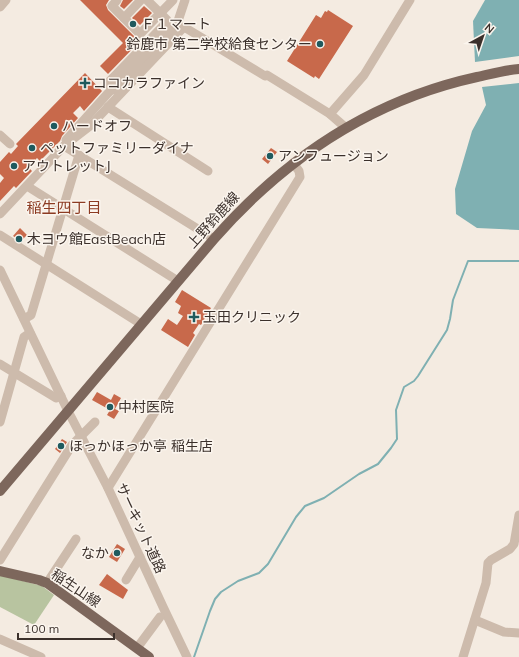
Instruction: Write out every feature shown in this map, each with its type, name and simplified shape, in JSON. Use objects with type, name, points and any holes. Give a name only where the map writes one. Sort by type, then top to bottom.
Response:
[{"type":"main road","name":"上野鈴鹿線","points":[[0,491],[214,239],[251,198],[293,163],[346,128],[401,101],[459,81],[519,69]]},
{"type":"main road","name":"稲生山線","points":[[0,571],[47,583],[149,657]]},
{"type":"street","points":[[0,7],[6,0]]},
{"type":"street","points":[[117,0],[112,6],[140,34],[173,0]]},
{"type":"street","points":[[124,18],[141,0]]},
{"type":"street","points":[[64,146],[64,142],[166,23],[167,20],[147,0]]},
{"type":"street","points":[[101,115],[100,112],[102,104],[111,89],[177,24],[185,0]]},
{"type":"street","points":[[330,114],[364,75],[410,0]]},
{"type":"street","points":[[1,213],[64,146],[90,126],[101,115],[184,27],[265,76],[267,75],[330,114],[346,128]]},
{"type":"street","points":[[108,107],[208,171]]},
{"type":"street","points":[[0,134],[10,144]]},
{"type":"street","points":[[64,146],[214,239]]},
{"type":"street","points":[[24,319],[31,315],[79,155]]},
{"type":"street","points":[[108,488],[300,177],[299,171],[293,163]]},
{"type":"street","points":[[27,186],[178,281]]},
{"type":"street","points":[[0,235],[142,324]]},
{"type":"street","name":"サーキット道路","points":[[0,270],[68,411],[108,488],[187,657]]},
{"type":"street","points":[[0,422],[24,337],[30,333]]},
{"type":"street","points":[[0,364],[56,398],[61,396]]},
{"type":"street","points":[[0,560],[72,445],[95,422]]},
{"type":"street","points":[[463,657],[486,583],[488,563],[517,544],[519,515]]},
{"type":"street","points":[[47,583],[52,578],[76,539]]},
{"type":"street","points":[[126,580],[140,557]]},
{"type":"street","points":[[137,648],[160,617]]},
{"type":"street","points":[[475,620],[504,632],[519,633]]},
{"type":"street","points":[[0,639],[41,657]]},
{"type":"green space","points":[[0,575],[42,586],[54,595],[34,625],[0,607]]},
{"type":"water","points":[[485,0],[519,0],[519,56],[475,62],[473,21]]},
{"type":"water","points":[[519,83],[519,230],[477,228],[456,214],[455,189],[472,131],[486,105],[482,87]]},
{"type":"building","points":[[80,0],[109,0],[106,5],[108,10],[136,38],[141,40],[108,74],[100,66],[123,43]]},
{"type":"building","points":[[123,0],[133,0],[124,9],[120,6]]},
{"type":"building","points":[[144,6],[152,13],[140,25],[132,18]]},
{"type":"building","name":"鈴鹿市 第二学校給食センター","points":[[328,10],[353,26],[319,79],[315,76],[314,78],[287,61],[316,15],[321,18],[325,11],[327,12]]},
{"type":"building","points":[[85,73],[102,91],[84,111],[80,106],[73,113],[78,118],[62,136],[60,141],[40,161],[37,158],[28,167],[32,171],[16,188],[14,186],[0,201],[0,183],[4,178],[0,174],[0,162],[9,152],[11,154],[18,146],[16,144]]},
{"type":"building","name":"アンフュージョン","points":[[271,148],[277,152],[268,164],[262,159]]},
{"type":"building","name":"木ヨウ館EastBeach店","points":[[20,228],[27,235],[21,241],[13,236]]},
{"type":"building","name":"玉田クリニック","points":[[182,290],[211,308],[201,325],[199,324],[193,333],[195,335],[188,347],[161,330],[168,319],[177,325],[183,316],[178,313],[181,306],[175,302]]},
{"type":"building","name":"中村医院","points":[[97,392],[111,400],[114,394],[121,398],[115,409],[119,411],[114,419],[107,415],[110,410],[92,400]]},
{"type":"building","name":"ほっかほっか亭 稲生店","points":[[62,439],[67,442],[60,453],[55,449]]},
{"type":"building","name":"なか","points":[[117,544],[125,549],[117,562],[109,557]]},
{"type":"building","points":[[107,574],[128,590],[123,599],[99,585]]},
{"type":"waterway","points":[[194,657],[210,611],[215,599],[221,592],[238,581],[259,573],[268,564],[296,517],[305,506],[324,498],[359,474],[378,464],[391,448],[397,439],[396,410],[404,387],[414,381],[418,376],[447,330],[453,300],[468,261],[519,261]]},
{"type":"place","name":"Ｆ１マート","points":[[133,24]]},
{"type":"place","name":"鈴鹿市 第二学校給食センター","points":[[320,44]]},
{"type":"place","name":"ココカラファイン","points":[[85,83]]},
{"type":"place","name":"ハードオフ","points":[[54,126]]},
{"type":"place","name":"ペットファミリーダイナ","points":[[32,148]]},
{"type":"place","name":"アンフュージョン","points":[[270,156]]},
{"type":"place","name":"アウトレットJ","points":[[14,166]]},
{"type":"place","name":"木ヨウ館EastBeach店","points":[[19,239]]},
{"type":"place","name":"玉田クリニック","points":[[194,317]]},
{"type":"place","name":"中村医院","points":[[110,407]]},
{"type":"place","name":"ほっかほっか亭 稲生店","points":[[61,446]]},
{"type":"place","name":"なか","points":[[117,553]]},
{"type":"district","name":"稲生四丁目","points":[[64,207]]}]
